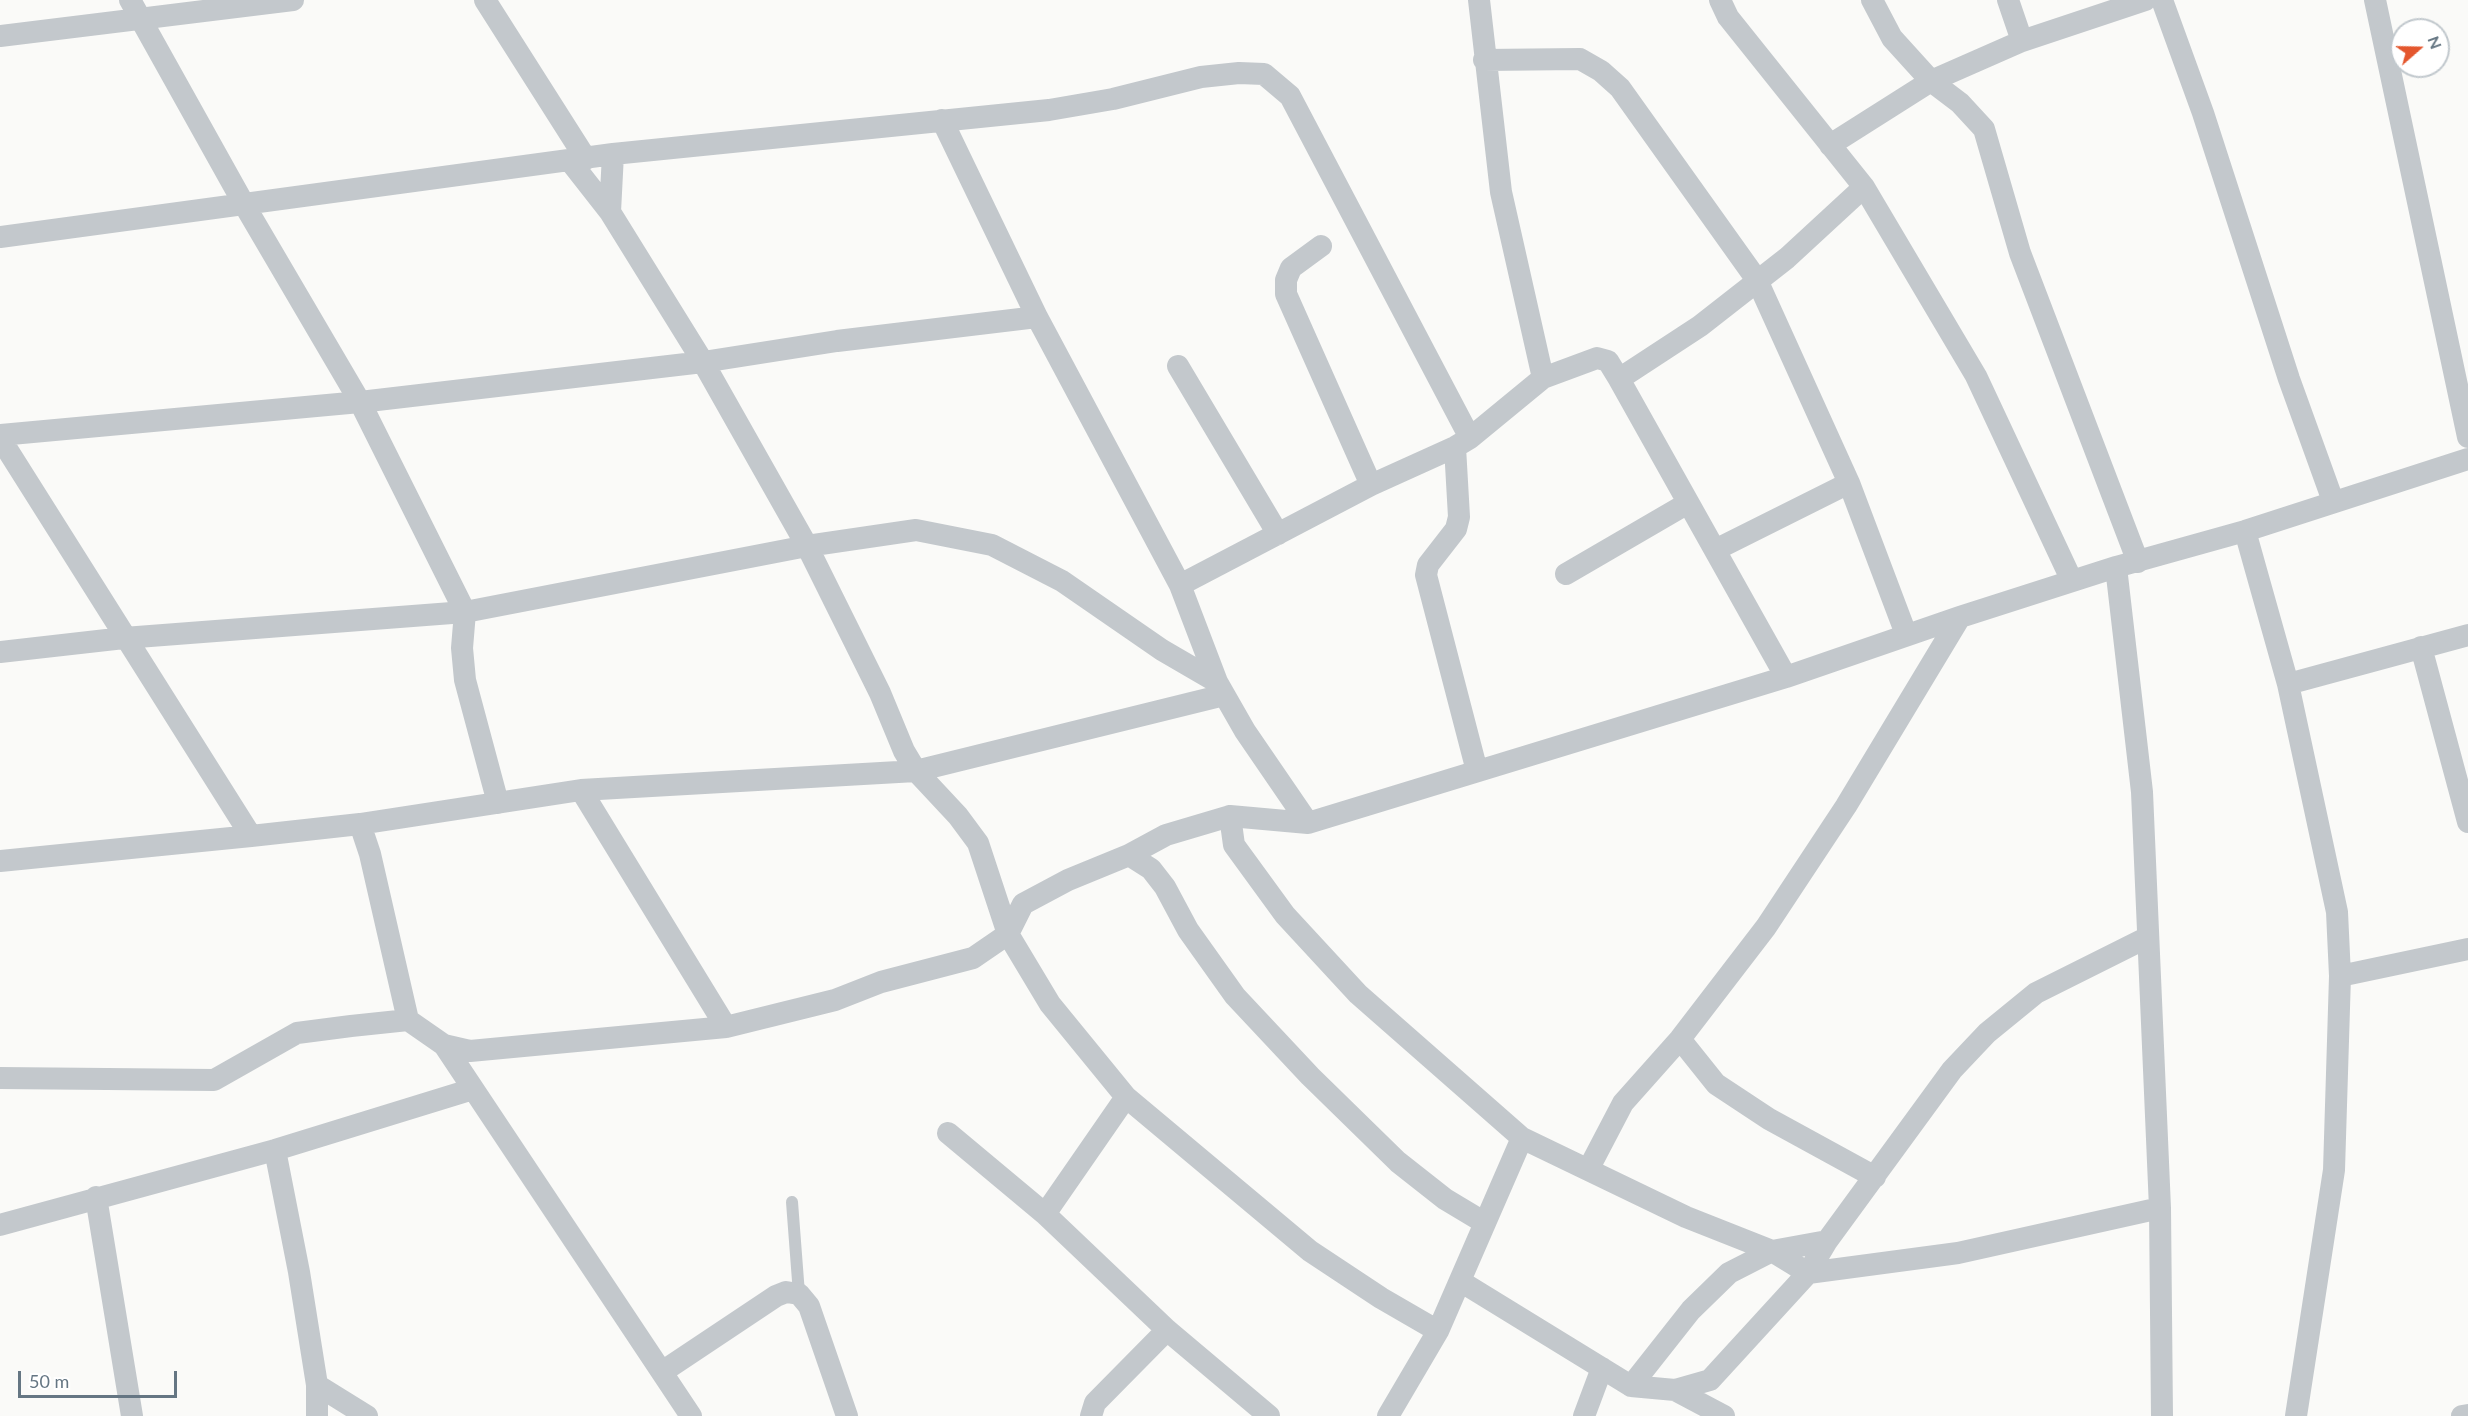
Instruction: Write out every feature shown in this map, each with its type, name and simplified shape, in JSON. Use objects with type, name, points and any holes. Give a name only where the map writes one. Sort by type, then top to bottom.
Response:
[{"type":"street","points":[[0,36],[135,9],[293,0]]},
{"type":"street","points":[[485,0],[578,160],[703,362],[807,546],[880,693],[904,751],[916,771],[958,816],[978,843],[1008,934],[1050,1004],[1126,1096],[1310,1251],[1381,1298],[1438,1331]]},
{"type":"street","points":[[1479,0],[1484,60],[1502,192],[1543,378]]},
{"type":"street","points":[[1720,0],[1728,17],[1864,188],[1976,376],[2072,581]]},
{"type":"street","points":[[1872,0],[1892,38],[1931,81],[1960,103],[1984,129],[2020,253],[2127,564],[2142,792],[2160,1208],[2162,1416]]},
{"type":"street","points":[[2008,0],[2022,41]]},
{"type":"street","points":[[1830,145],[1931,81],[2022,41],[2145,0]]},
{"type":"street","points":[[2162,0],[2202,113],[2289,379],[2333,501]]},
{"type":"street","points":[[2375,0],[2468,437]]},
{"type":"street","points":[[135,9],[245,206],[360,402],[465,612],[462,648],[465,680],[498,803]]},
{"type":"street","points":[[1484,60],[1580,59],[1601,71],[1620,88],[1757,280],[1849,483],[1906,634]]},
{"type":"street","points":[[0,237],[245,206],[613,154],[1049,110],[1113,99],[1202,77],[1239,73],[1264,74],[1290,96],[1463,442],[1458,523],[1448,542],[1428,565],[1426,575],[1477,771]]},
{"type":"street","points":[[942,120],[1037,317],[1180,585],[1220,688],[1245,730],[1308,823]]},
{"type":"street","points":[[610,212],[613,154]]},
{"type":"street","points":[[1619,379],[1700,326],[1787,258],[1864,188]]},
{"type":"street","points":[[1321,246],[1291,267],[1286,280],[1286,294],[1371,485]]},
{"type":"street","points":[[251,836],[124,638],[0,437],[360,402],[703,362],[837,341],[1037,317]]},
{"type":"street","points":[[1180,585],[1371,485],[1463,442],[1543,378],[1597,358],[1608,361],[1619,379],[1786,677]]},
{"type":"street","points":[[1178,366],[1278,534]]},
{"type":"street","points":[[0,1078],[214,1080],[297,1033],[408,1020],[444,1045],[470,1051],[726,1027],[835,1000],[881,982],[973,958],[1008,934],[1023,904],[1068,880],[1129,855],[1166,835],[1230,816],[1308,823],[1786,677],[1906,634],[2127,564],[2245,531],[2468,459]]},
{"type":"street","points":[[1715,550],[1849,483]]},
{"type":"street","points":[[1566,574],[1688,503]]},
{"type":"street","points":[[0,652],[124,638],[465,612],[807,546],[916,530],[992,545],[1062,581],[1220,688]]},
{"type":"street","points":[[2245,531],[2288,684],[2337,912],[2340,976],[2334,1170],[2296,1416]]},
{"type":"street","points":[[1589,1168],[1623,1103],[1680,1039],[1785,899],[1846,806],[1960,617]]},
{"type":"street","points":[[2288,684],[2468,635]]},
{"type":"street","points":[[2421,647],[2468,822]]},
{"type":"street","points":[[0,861],[360,824],[581,790],[916,771],[1220,688]]},
{"type":"street","points":[[581,790],[726,1027]]},
{"type":"street","points":[[1230,816],[1234,845],[1285,915],[1358,994],[1522,1138],[1589,1168],[1686,1217],[1772,1251],[1808,1273],[1958,1253],[2160,1208]]},
{"type":"street","points":[[360,824],[370,854],[408,1020]]},
{"type":"street","points":[[1129,855],[1151,869],[1165,887],[1188,930],[1235,996],[1310,1076],[1398,1162],[1445,1199],[1485,1223]]},
{"type":"street","points":[[1460,1281],[1631,1386],[1675,1390],[1710,1380],[1808,1273],[1827,1241],[1952,1070],[1987,1034],[2036,993],[2148,937]]},
{"type":"street","points":[[2340,976],[2468,949]]},
{"type":"street","points":[[1680,1039],[1716,1083],[1769,1119],[1875,1177]]},
{"type":"street","points":[[444,1045],[691,1416]]},
{"type":"street","points":[[0,1225],[275,1150],[473,1089]]},
{"type":"street","points":[[1046,1215],[1126,1096]]},
{"type":"street","points":[[948,1133],[1046,1215],[1167,1329],[1269,1416]]},
{"type":"street","points":[[1388,1416],[1438,1331],[1522,1138]]},
{"type":"street","points":[[275,1150],[299,1272],[316,1385],[317,1416]]},
{"type":"street","points":[[96,1197],[132,1416]]},
{"type":"street","points":[[1631,1386],[1691,1310],[1729,1273],[1772,1251],[1827,1241]]},
{"type":"street","points":[[662,1372],[776,1296],[786,1292],[800,1294],[809,1306],[847,1416]]},
{"type":"street","points":[[1091,1416],[1095,1403],[1167,1329]]},
{"type":"street","points":[[1584,1416],[1602,1368]]},
{"type":"street","points":[[316,1385],[367,1416]]},
{"type":"street","points":[[1675,1390],[1724,1416]]},
{"type":"street","points":[[2462,1416],[2468,1415]]},
{"type":"lane","points":[[792,1202],[800,1294]]}]
